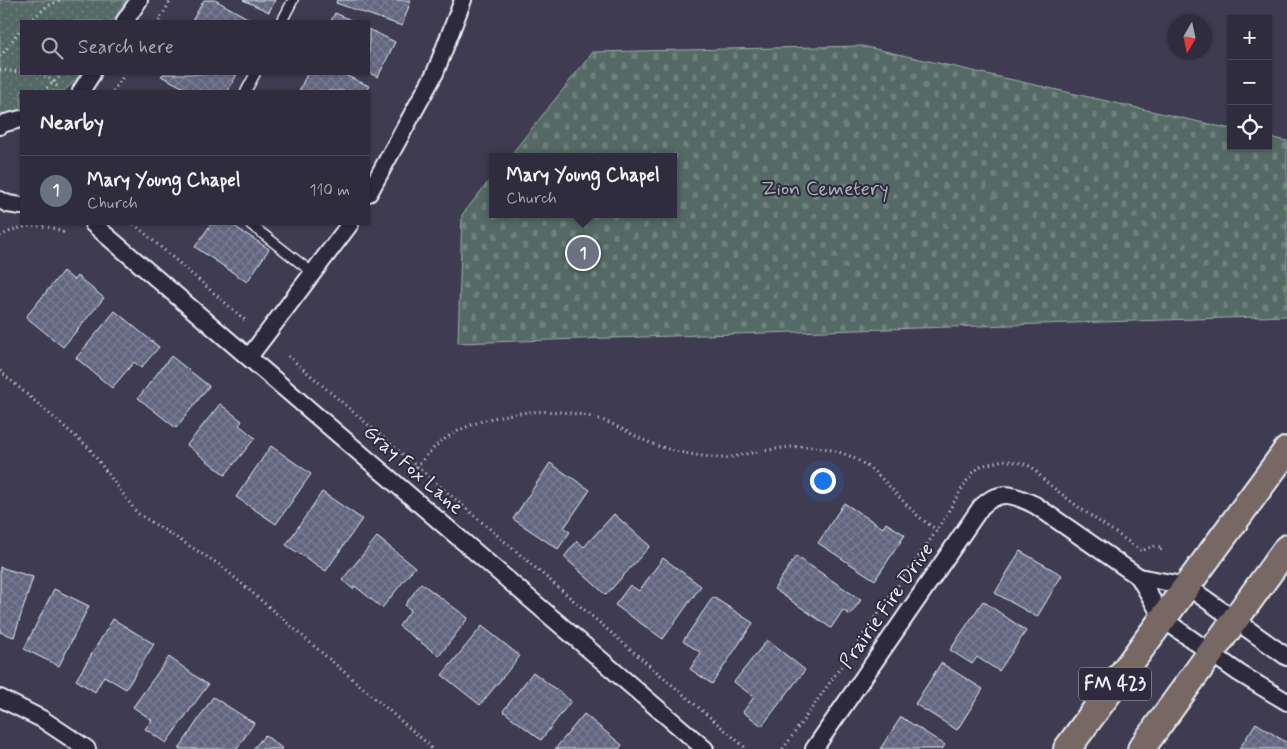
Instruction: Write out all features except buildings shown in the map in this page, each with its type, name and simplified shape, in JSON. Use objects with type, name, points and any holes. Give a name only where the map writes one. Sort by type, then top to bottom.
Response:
[{"type":"main road","name":"FM 423","points":[[1067,749],[1287,450]]},
{"type":"main road","name":"FM 423","points":[[1142,749],[1287,548]]},
{"type":"street","points":[[126,20],[139,0]]},
{"type":"street","points":[[370,191],[435,73],[463,0]]},
{"type":"street","points":[[82,90],[91,75]]},
{"type":"street","points":[[0,126],[19,119]]},
{"type":"street","points":[[0,200],[20,207]]},
{"type":"street","points":[[0,213],[20,207]]},
{"type":"street","name":"Gray Fox Lane","points":[[95,225],[705,749]]},
{"type":"street","points":[[249,357],[349,225]]},
{"type":"street","name":"Prairie Fire Drive","points":[[814,749],[990,499],[1002,495],[1018,497],[1035,505],[1139,578]]},
{"type":"street","points":[[1139,578],[1187,586],[1287,657]]},
{"type":"street","points":[[1139,578],[1163,619],[1210,654],[1287,702]]},
{"type":"street","points":[[0,698],[42,719],[87,749]]},
{"type":"lane","points":[[283,20],[293,0]]},
{"type":"lane","points":[[247,90],[254,75]]},
{"type":"lane","points":[[251,225],[313,273]]},
{"type":"path","points":[[31,20],[46,7],[60,0]]},
{"type":"path","points":[[160,20],[171,0]]},
{"type":"path","points":[[0,56],[20,29]]},
{"type":"path","points":[[0,70],[20,72]]},
{"type":"path","points":[[42,75],[50,79],[59,88]]},
{"type":"path","points":[[115,90],[124,75]]},
{"type":"path","points":[[44,90],[61,76]]},
{"type":"path","points":[[0,236],[21,227],[33,225],[55,228],[64,232],[65,230]]},
{"type":"path","points":[[135,225],[245,320]]},
{"type":"path","points":[[288,356],[747,749]]},
{"type":"path","points":[[0,371],[89,448],[137,513],[220,565],[432,749]]},
{"type":"path","points":[[416,467],[437,444],[458,431],[487,420],[527,412],[559,411],[600,419],[658,446],[687,454],[724,458],[800,445],[822,448],[847,455],[861,462],[878,475],[916,514],[937,530]]},
{"type":"green space","points":[[0,0],[126,0],[114,20],[20,20],[20,75],[81,75],[65,90],[20,90],[20,112],[0,117]]},
{"type":"green space","name":"Zion Cemetery","points":[[862,46],[1227,128],[1227,150],[1272,150],[1272,138],[1287,141],[1287,316],[458,343],[462,215],[489,181],[489,218],[677,218],[677,153],[512,153],[593,52]]},
{"type":"place","name":"Mary Young Chapel","points":[[583,253]]}]
